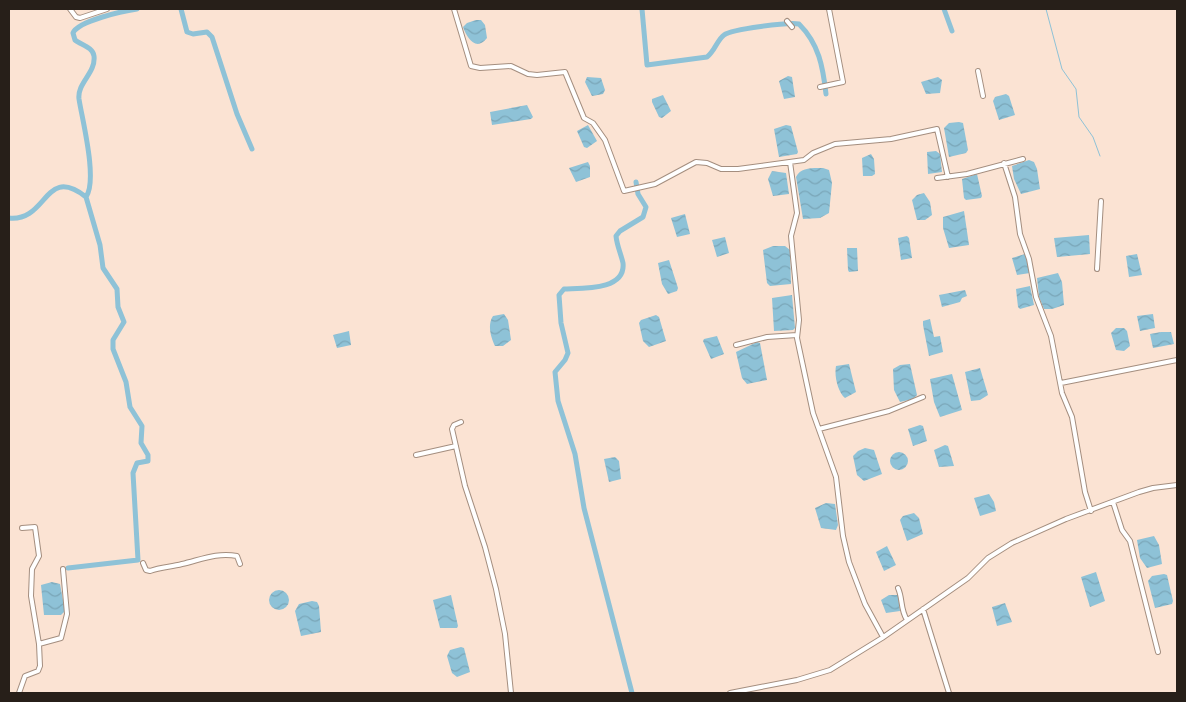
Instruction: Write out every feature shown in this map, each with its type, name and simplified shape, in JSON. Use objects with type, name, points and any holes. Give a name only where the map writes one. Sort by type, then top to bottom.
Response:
[{"type":"street","points":[[70,9],[76,17],[80,18],[107,9]]},
{"type":"street","points":[[454,9],[471,66],[480,68],[511,66],[528,74],[537,75],[565,72],[584,118],[593,123],[605,140],[624,191],[643,188],[663,181],[696,162],[707,162],[728,169],[790,162],[804,160],[813,153],[834,144],[891,139],[937,129],[948,177]]},
{"type":"street","points":[[820,87],[842,82],[829,9]]},
{"type":"street","points":[[787,21],[792,28]]},
{"type":"street","points":[[978,71],[983,96]]},
{"type":"street","points":[[936,178],[948,177],[1023,159]]},
{"type":"street","points":[[790,162],[797,213],[791,236],[799,320],[797,336],[809,398],[836,477],[843,536],[849,562],[865,604],[883,637]]},
{"type":"street","points":[[1004,163],[1014,197],[1020,234],[1029,259],[1036,297],[1047,323],[1062,393],[1074,426],[1091,511]]},
{"type":"street","points":[[1097,268],[1101,201]]},
{"type":"street","points":[[736,345],[767,337],[797,336]]},
{"type":"street","points":[[1061,383],[1177,360]]},
{"type":"street","points":[[819,428],[889,411],[923,397]]},
{"type":"street","points":[[461,422],[453,426],[456,446],[465,486],[485,547],[496,589],[511,693]]},
{"type":"street","points":[[416,455],[456,446]]},
{"type":"street","points":[[730,693],[816,675],[837,666],[883,637],[968,578],[988,558],[1012,544],[1058,523],[1113,502],[1153,488],[1177,485]]},
{"type":"street","points":[[1113,502],[1122,530],[1130,540],[1158,652]]},
{"type":"street","points":[[20,693],[25,676],[39,669],[39,644],[33,620],[31,596],[32,569],[39,556],[39,550],[35,527],[22,528]]},
{"type":"street","points":[[143,563],[146,570],[150,571],[188,563],[198,558],[231,555],[237,556],[240,564]]},
{"type":"street","points":[[39,644],[61,638],[67,614],[64,569]]},
{"type":"street","points":[[898,588],[903,601],[901,607],[907,620]]},
{"type":"street","points":[[923,609],[949,693]]},
{"type":"street","points":[[756,688],[757,693]]},
{"type":"water","points":[[481,20],[485,25],[487,38],[479,44],[469,39],[463,27],[467,23]]},
{"type":"water","points":[[788,76],[792,77],[795,97],[784,99],[779,81]]},
{"type":"water","points":[[587,77],[601,78],[605,90],[603,94],[592,96],[585,82]]},
{"type":"water","points":[[938,77],[942,80],[940,93],[926,94],[921,82]]},
{"type":"water","points":[[1006,94],[1009,96],[1015,115],[999,120],[993,101],[995,97]]},
{"type":"water","points":[[663,95],[671,111],[662,118],[659,117],[652,99]]},
{"type":"water","points":[[527,105],[533,117],[531,119],[492,125],[490,112]]},
{"type":"water","points":[[949,123],[963,123],[968,150],[966,153],[949,157],[944,128]]},
{"type":"water","points":[[588,125],[597,141],[587,148],[584,147],[577,131]]},
{"type":"water","points":[[786,125],[791,126],[798,152],[797,154],[779,157],[774,129]]},
{"type":"water","points":[[936,151],[940,154],[942,172],[928,174],[927,152]]},
{"type":"water","points":[[871,154],[874,159],[875,174],[863,176],[862,158]]},
{"type":"water","points":[[1029,160],[1034,162],[1037,169],[1040,189],[1021,194],[1014,179],[1012,166]]},
{"type":"water","points":[[588,162],[590,177],[576,182],[569,168]]},
{"type":"water","points":[[823,168],[829,170],[832,183],[829,213],[820,218],[803,219],[796,177],[804,170]]},
{"type":"water","points":[[772,171],[786,173],[789,194],[773,196],[768,179]]},
{"type":"water","points":[[977,174],[982,196],[981,198],[966,200],[964,198],[962,179]]},
{"type":"water","points":[[924,193],[930,202],[932,215],[925,220],[917,220],[912,200],[917,195]]},
{"type":"water","points":[[964,211],[969,245],[949,248],[943,228],[943,217]]},
{"type":"water","points":[[685,214],[690,234],[677,237],[671,218]]},
{"type":"water","points":[[1089,235],[1090,254],[1057,257],[1054,238]]},
{"type":"water","points":[[907,236],[909,238],[912,258],[901,260],[898,238]]},
{"type":"water","points":[[725,237],[729,253],[717,257],[712,240]]},
{"type":"water","points":[[773,246],[785,246],[790,250],[791,284],[770,286],[767,283],[763,250]]},
{"type":"water","points":[[847,248],[857,248],[858,271],[849,272],[848,270]]},
{"type":"water","points":[[1025,254],[1030,273],[1017,275],[1012,258]]},
{"type":"water","points":[[1137,254],[1142,275],[1129,277],[1126,256]]},
{"type":"water","points":[[669,260],[678,288],[677,291],[668,294],[662,284],[658,263]]},
{"type":"water","points":[[1058,273],[1062,282],[1064,305],[1052,309],[1044,309],[1039,297],[1037,278]]},
{"type":"water","points":[[1030,286],[1034,305],[1020,309],[1018,307],[1016,289]]},
{"type":"water","points":[[965,290],[967,296],[962,298],[960,302],[942,307],[939,295]]},
{"type":"water","points":[[792,295],[795,328],[793,330],[774,331],[772,298]]},
{"type":"water","points":[[504,314],[508,320],[511,340],[503,346],[495,346],[490,331],[490,323],[493,316]]},
{"type":"water","points":[[1153,314],[1155,328],[1140,331],[1137,316]]},
{"type":"water","points":[[656,315],[659,317],[666,341],[649,347],[643,341],[639,323],[641,320]]},
{"type":"water","points":[[930,319],[934,337],[940,336],[943,352],[929,356],[923,321]]},
{"type":"water","points":[[1116,328],[1124,328],[1127,331],[1130,346],[1124,351],[1116,350],[1111,333]]},
{"type":"water","points":[[349,331],[351,345],[337,348],[333,335]]},
{"type":"water","points":[[1171,332],[1174,344],[1153,348],[1150,334]]},
{"type":"water","points":[[717,336],[724,354],[711,359],[703,341],[704,339]]},
{"type":"water","points":[[757,342],[760,343],[767,380],[747,384],[742,378],[736,352]]},
{"type":"water","points":[[849,364],[856,392],[845,398],[836,379],[836,366]]},
{"type":"water","points":[[910,364],[917,395],[913,399],[900,402],[894,390],[893,369],[900,365]]},
{"type":"water","points":[[980,368],[988,395],[980,400],[971,401],[965,372]]},
{"type":"water","points":[[952,374],[962,410],[940,417],[934,402],[930,379]]},
{"type":"water","points":[[920,425],[923,426],[927,441],[913,446],[908,429]]},
{"type":"water","points":[[945,445],[948,446],[954,466],[939,467],[934,450]]},
{"type":"water","points":[[865,448],[874,450],[882,474],[864,481],[857,475],[853,456]]},
{"type":"water","points":[[899,452],[905,455],[908,461],[905,467],[899,470],[893,467],[890,461],[893,455]]},
{"type":"water","points":[[615,457],[619,461],[621,479],[609,482],[604,459]]},
{"type":"water","points":[[989,494],[994,502],[996,511],[980,516],[974,498]]},
{"type":"water","points":[[826,503],[835,504],[838,525],[836,530],[821,528],[815,508]]},
{"type":"water","points":[[914,513],[919,518],[923,534],[907,541],[900,520],[903,516]]},
{"type":"water","points":[[1154,536],[1159,545],[1162,564],[1147,568],[1140,558],[1137,540]]},
{"type":"water","points":[[887,546],[896,565],[884,571],[876,552]]},
{"type":"water","points":[[1096,572],[1105,601],[1090,607],[1081,577]]},
{"type":"water","points":[[1167,575],[1173,601],[1172,604],[1155,608],[1148,581],[1152,576]]},
{"type":"water","points":[[52,582],[60,584],[65,611],[61,615],[44,615],[41,585]]},
{"type":"water","points":[[279,590],[286,593],[289,600],[286,607],[279,610],[272,607],[269,600],[272,593]]},
{"type":"water","points":[[451,595],[458,626],[457,628],[440,628],[433,600]]},
{"type":"water","points":[[889,595],[898,595],[900,611],[886,613],[881,600]]},
{"type":"water","points":[[312,601],[317,602],[319,606],[321,632],[301,636],[295,611],[299,604]]},
{"type":"water","points":[[1005,603],[1012,622],[997,626],[992,607]]},
{"type":"water","points":[[464,648],[470,672],[457,677],[452,673],[447,656],[450,650]]},
{"type":"waterway","points":[[86,197],[89,189],[90,164],[79,93],[92,68],[94,56],[89,48],[75,40],[73,33],[83,24],[112,14],[137,9]]},
{"type":"waterway","points":[[181,9],[187,32],[193,34],[207,32],[212,37],[237,114],[252,149]]},
{"type":"waterway","points":[[642,9],[647,65],[707,57],[724,35],[738,30],[761,26],[799,24],[816,48],[826,94]]},
{"type":"waterway","points":[[944,9],[952,31]]},
{"type":"waterway","points":[[1046,9],[1062,69],[1076,89],[1079,117],[1093,137],[1100,156]]},
{"type":"waterway","points":[[632,693],[584,508],[575,454],[558,401],[555,372],[568,353],[561,323],[559,295],[564,289],[591,288],[610,283],[617,279],[622,272],[623,263],[616,236],[620,231],[643,217],[646,207],[638,194],[636,182]]},
{"type":"waterway","points":[[9,218],[22,217],[32,212],[53,190],[62,187],[72,189],[86,197],[100,245],[103,268],[117,289],[118,307],[124,322],[113,340],[113,349],[126,382],[130,407],[142,426],[141,443],[148,455],[148,461],[137,463],[133,473],[138,560],[68,568]]}]
